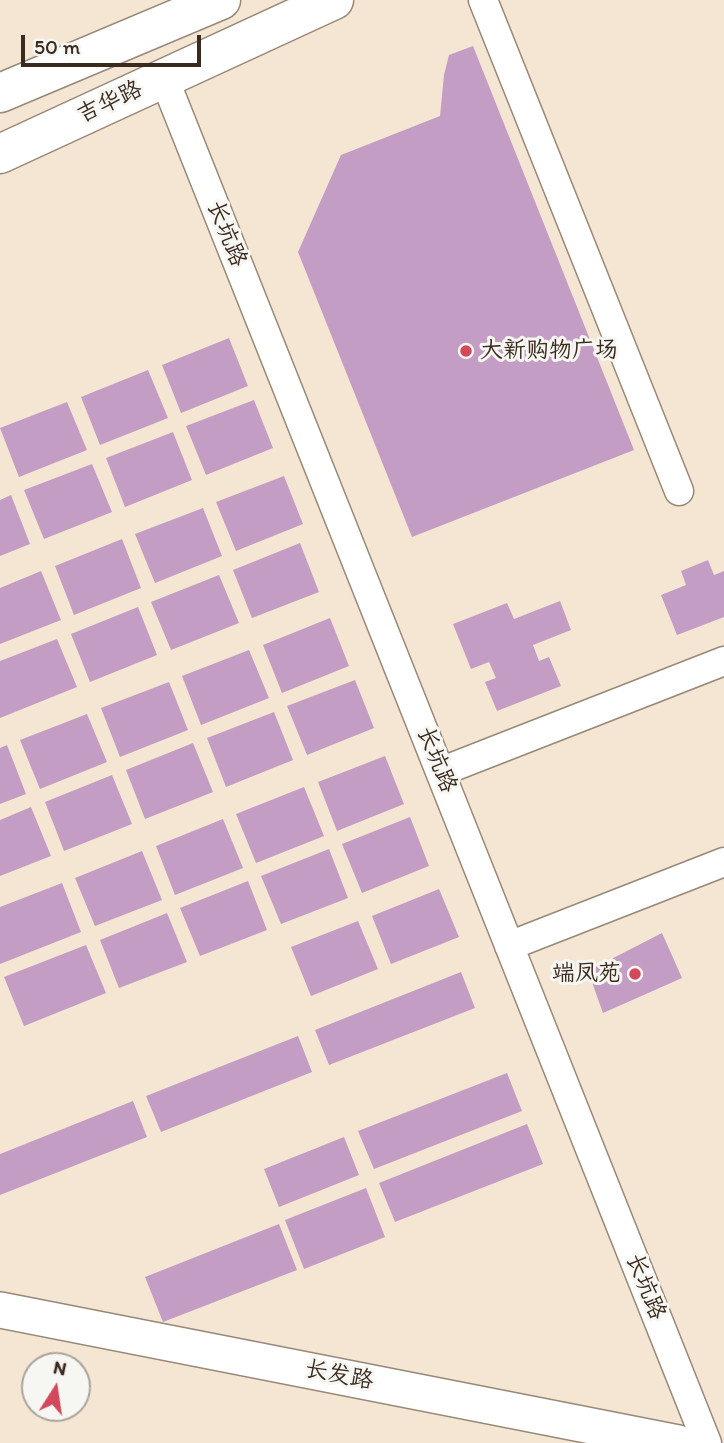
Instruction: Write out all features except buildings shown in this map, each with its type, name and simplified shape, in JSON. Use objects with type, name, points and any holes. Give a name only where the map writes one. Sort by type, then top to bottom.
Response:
[{"type":"main road","points":[[0,93],[221,0]]},
{"type":"main road","name":"吉华路","points":[[0,154],[334,0]]},
{"type":"main road","points":[[0,65],[157,26]]},
{"type":"street","points":[[484,0],[679,491]]},
{"type":"street","name":"长坑路","points":[[164,78],[707,1443]]},
{"type":"street","points":[[440,772],[724,661]]},
{"type":"street","points":[[509,946],[724,862]]},
{"type":"street","name":"长发路","points":[[0,1310],[678,1443]]},
{"type":"place","name":"大新购物广场","points":[[466,351]]},
{"type":"place","name":"端凤苑","points":[[635,974]]}]
